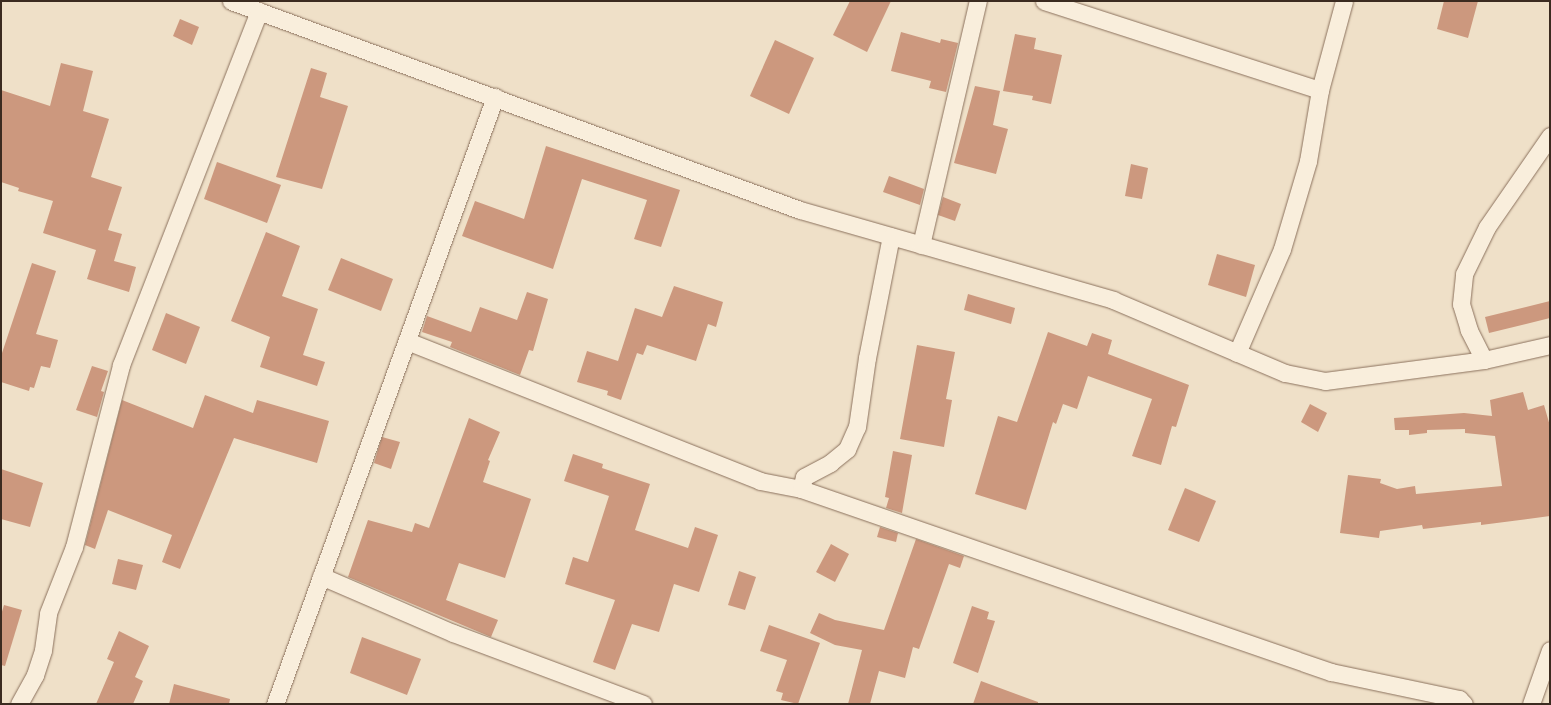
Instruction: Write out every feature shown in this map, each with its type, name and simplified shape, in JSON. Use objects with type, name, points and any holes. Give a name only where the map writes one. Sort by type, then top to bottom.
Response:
[{"type":"street","points":[[231,1],[259,10],[800,210],[1113,300],[1285,373],[1325,381],[1484,360],[1550,346]]},
{"type":"street","points":[[921,244],[978,1]]},
{"type":"street","points":[[1044,1],[1320,90]]},
{"type":"street","points":[[1237,353],[1282,249],[1308,161],[1320,90],[1344,1]]},
{"type":"street","points":[[19,704],[35,675],[43,650],[48,613],[74,547],[121,365],[259,10]]},
{"type":"street","points":[[274,704],[495,97]]},
{"type":"street","points":[[1484,360],[1469,330],[1460,304],[1464,274],[1487,227],[1550,136]]},
{"type":"street","points":[[801,489],[804,477],[830,463],[847,449],[857,427],[891,236]]},
{"type":"street","points":[[407,341],[760,481],[801,489],[1331,672],[1459,699],[1464,704]]},
{"type":"street","points":[[321,576],[453,633],[643,704]]},
{"type":"street","points":[[1531,704],[1550,650]]},
{"type":"building","points":[[850,1],[891,1],[867,52],[833,35]]},
{"type":"building","points":[[1444,1],[1478,1],[1468,38],[1437,29]]},
{"type":"building","points":[[180,19],[199,27],[192,45],[173,36]]},
{"type":"building","points":[[901,32],[940,43],[941,39],[958,43],[946,92],[929,88],[931,81],[891,71]]},
{"type":"building","points":[[1015,34],[1036,38],[1034,49],[1062,55],[1051,104],[1032,100],[1033,96],[1003,91]]},
{"type":"building","points":[[775,40],[814,58],[789,114],[750,96]]},
{"type":"building","points":[[61,63],[93,71],[83,111],[109,119],[91,177],[122,187],[108,230],[122,234],[114,261],[136,267],[129,292],[87,279],[96,250],[43,233],[53,201],[18,191],[19,188],[1,182],[1,90],[50,106]]},
{"type":"building","points":[[311,68],[327,73],[320,97],[348,106],[322,189],[276,177]]},
{"type":"building","points":[[975,86],[1000,91],[993,125],[1008,129],[996,174],[954,163]]},
{"type":"building","points":[[546,146],[680,190],[661,247],[634,239],[647,200],[582,179],[553,269],[462,236],[475,201],[524,219]]},
{"type":"building","points":[[217,162],[281,185],[267,223],[204,199]]},
{"type":"building","points":[[1131,164],[1148,168],[1142,199],[1125,196]]},
{"type":"building","points":[[889,176],[924,189],[920,205],[883,192]]},
{"type":"building","points":[[943,197],[961,204],[955,221],[938,215]]},
{"type":"building","points":[[266,232],[300,246],[282,296],[318,309],[303,355],[325,362],[317,386],[260,367],[270,337],[231,321]]},
{"type":"building","points":[[1217,254],[1255,265],[1246,297],[1208,285]]},
{"type":"building","points":[[341,258],[393,279],[381,311],[328,290]]},
{"type":"building","points":[[32,263],[56,271],[36,334],[58,340],[50,368],[41,366],[34,388],[30,387],[29,391],[1,382],[1,356]]},
{"type":"building","points":[[674,286],[723,302],[716,327],[708,324],[696,361],[647,345],[643,355],[637,353],[621,400],[607,395],[608,391],[577,382],[587,351],[618,361],[635,308],[662,317]]},
{"type":"building","points":[[527,292],[548,299],[533,351],[529,350],[520,375],[450,347],[452,342],[422,332],[427,316],[471,332],[480,307],[517,320]]},
{"type":"building","points":[[968,294],[1015,308],[1011,324],[964,310]]},
{"type":"building","points":[[1550,301],[1550,318],[1489,333],[1485,317]]},
{"type":"building","points":[[166,313],[200,327],[186,364],[152,350]]},
{"type":"building","points":[[1048,332],[1087,346],[1092,333],[1112,340],[1108,354],[1189,385],[1176,427],[1172,426],[1161,465],[1132,456],[1152,399],[1088,376],[1077,409],[1063,404],[1056,424],[1053,422],[1026,510],[975,494],[998,416],[1017,422]]},
{"type":"building","points":[[917,345],[955,352],[946,399],[952,400],[944,447],[900,439]]},
{"type":"building","points":[[92,366],[108,371],[101,391],[104,392],[97,417],[76,410]]},
{"type":"building","points":[[1523,392],[1528,410],[1544,405],[1550,426],[1550,516],[1481,525],[1481,522],[1423,529],[1422,525],[1380,531],[1379,538],[1340,533],[1348,475],[1381,479],[1380,483],[1397,489],[1415,486],[1416,494],[1502,486],[1495,436],[1465,433],[1465,429],[1427,430],[1427,433],[1409,435],[1409,430],[1395,430],[1394,418],[1464,413],[1492,416],[1490,400]]},
{"type":"building","points":[[205,395],[253,413],[257,400],[329,421],[317,463],[234,438],[180,569],[162,562],[172,535],[108,510],[95,549],[85,545],[122,400],[193,428]]},
{"type":"building","points":[[1310,404],[1327,413],[1318,432],[1301,422]]},
{"type":"building","points":[[469,418],[500,432],[488,460],[490,461],[483,482],[531,499],[505,578],[459,563],[446,600],[498,620],[491,637],[348,577],[368,520],[412,532],[415,523],[429,528]]},
{"type":"building","points":[[382,437],[400,442],[391,469],[374,463]]},
{"type":"building","points":[[893,451],[912,455],[902,513],[886,508],[889,498],[885,497]]},
{"type":"building","points":[[573,454],[603,464],[602,468],[650,484],[635,530],[688,548],[695,527],[718,535],[699,592],[674,584],[659,632],[632,624],[615,670],[593,662],[615,600],[565,584],[573,557],[588,562],[609,496],[564,481]]},
{"type":"building","points":[[1,469],[43,483],[30,527],[1,519]]},
{"type":"building","points":[[1185,488],[1216,501],[1199,542],[1168,530]]},
{"type":"building","points":[[880,527],[898,533],[896,542],[877,537]]},
{"type":"building","points":[[916,539],[964,556],[960,568],[949,564],[919,649],[913,647],[905,678],[879,671],[870,704],[848,704],[862,650],[835,645],[810,633],[819,613],[835,620],[884,630]]},
{"type":"building","points":[[831,544],[849,554],[835,582],[816,572]]},
{"type":"building","points":[[118,559],[143,565],[136,590],[112,584]]},
{"type":"building","points":[[739,571],[756,577],[745,610],[728,605]]},
{"type":"building","points":[[4,605],[22,610],[5,666],[1,665],[1,615]]},
{"type":"building","points":[[972,606],[989,612],[987,619],[995,621],[978,673],[953,663]]},
{"type":"building","points":[[769,625],[820,643],[798,704],[781,700],[783,693],[776,691],[787,660],[760,651]]},
{"type":"building","points":[[119,631],[149,646],[135,677],[143,681],[133,704],[96,704],[114,662],[107,659]]},
{"type":"building","points":[[362,637],[421,659],[407,695],[350,673]]},
{"type":"building","points":[[981,681],[1038,702],[1038,704],[973,704]]},
{"type":"building","points":[[174,684],[230,699],[229,704],[169,704]]}]
